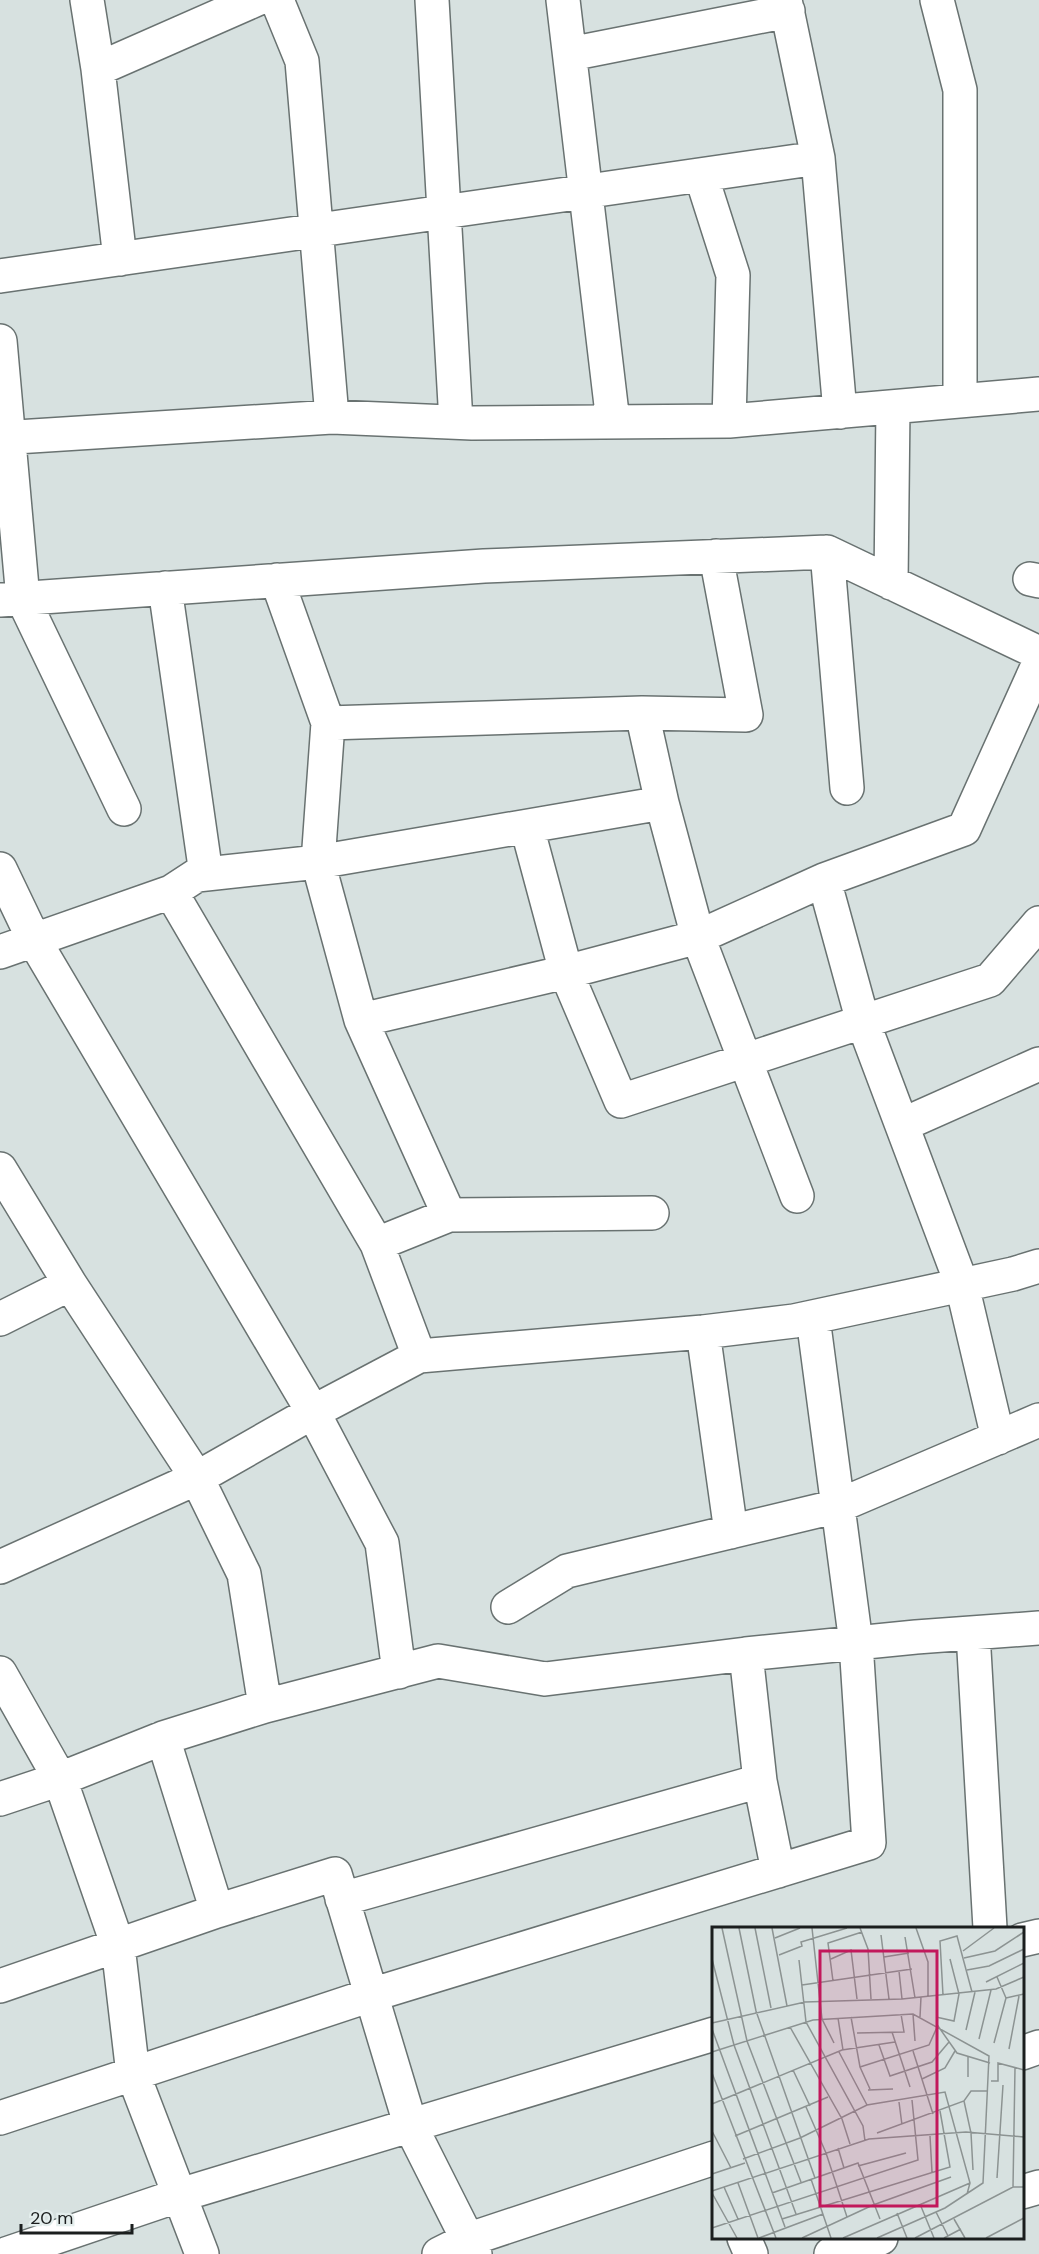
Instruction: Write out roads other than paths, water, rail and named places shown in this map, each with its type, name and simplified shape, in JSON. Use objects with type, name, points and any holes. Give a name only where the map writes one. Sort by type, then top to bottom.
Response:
[{"type":"street","points":[[87,0],[98,69],[120,259]]},
{"type":"street","points":[[98,69],[255,0]]},
{"type":"street","points":[[277,0],[302,62],[332,417]]},
{"type":"street","points":[[432,0],[456,422]]},
{"type":"street","points":[[563,0],[613,422]]},
{"type":"street","points":[[937,0],[960,90],[960,401]]},
{"type":"street","points":[[570,54],[786,5],[818,158],[840,412]]},
{"type":"street","points":[[0,276],[818,158]]},
{"type":"street","points":[[701,175],[733,275],[729,421]]},
{"type":"street","points":[[0,341],[12,599],[124,809]]},
{"type":"street","points":[[5,437],[332,417],[456,422],[729,421],[1039,394]]},
{"type":"street","points":[[891,583],[893,407]]},
{"type":"street","points":[[12,599],[484,566],[826,552],[1039,653]]},
{"type":"street","points":[[826,552],[847,788]]},
{"type":"street","points":[[328,723],[642,713],[746,715],[716,556]]},
{"type":"street","points":[[277,580],[328,723],[318,862],[361,1020],[449,1215]]},
{"type":"street","points":[[165,588],[206,874]]},
{"type":"street","points":[[361,1020],[566,972],[698,937],[824,880],[964,829],[1039,663]]},
{"type":"street","points":[[642,713],[662,803],[698,937],[797,1196]]},
{"type":"street","points":[[0,952],[171,892],[198,875],[318,862],[662,803]]},
{"type":"street","points":[[527,826],[566,972],[621,1101],[990,980],[1039,923]]},
{"type":"street","points":[[0,869],[34,940],[313,1412],[382,1543],[399,1672]]},
{"type":"street","points":[[824,880],[863,1022],[962,1285],[998,1438]]},
{"type":"street","points":[[171,892],[377,1244],[419,1356]]},
{"type":"street","points":[[902,1125],[1039,1064]]},
{"type":"street","points":[[0,1168],[70,1284],[198,1479],[244,1574],[266,1706]]},
{"type":"street","points":[[377,1244],[449,1215],[652,1213]]},
{"type":"street","points":[[0,1567],[198,1479],[313,1412],[419,1356],[703,1332],[813,1318],[1013,1274],[1039,1266]]},
{"type":"street","points":[[0,1319],[70,1284]]},
{"type":"street","points":[[0,2118],[371,1995],[869,1843],[855,1644],[813,1318]]},
{"type":"street","points":[[703,1332],[731,1532]]},
{"type":"street","points":[[508,1607],[567,1571],[838,1506],[1039,1420]]},
{"type":"street","points":[[0,1799],[60,1779],[164,1738],[266,1706],[438,1661],[545,1679],[746,1654],[1039,1628]]},
{"type":"street","points":[[972,1633],[990,1927]]},
{"type":"street","points":[[746,1654],[760,1781],[777,1871]]},
{"type":"street","points":[[0,1673],[60,1779],[118,1946],[133,2074],[202,2254]]},
{"type":"street","points":[[164,1738],[217,1911]]},
{"type":"street","points":[[342,1899],[760,1781]]},
{"type":"street","points":[[0,1986],[217,1911],[335,1874],[411,2127],[460,2250],[712,2159]]},
{"type":"street","points":[[1024,1940],[1039,1936]]},
{"type":"street","points":[[0,2246],[4,2254],[180,2195],[712,2035]]},
{"type":"street","points":[[1024,2054],[1039,2047]]},
{"type":"street","points":[[1024,2192],[1039,2187]]},
{"type":"street","points":[[744,2239],[751,2254]]},
{"type":"street","points":[[831,2254],[879,2239]]},
{"type":"street","points":[[892,2239],[896,2254]]}]
